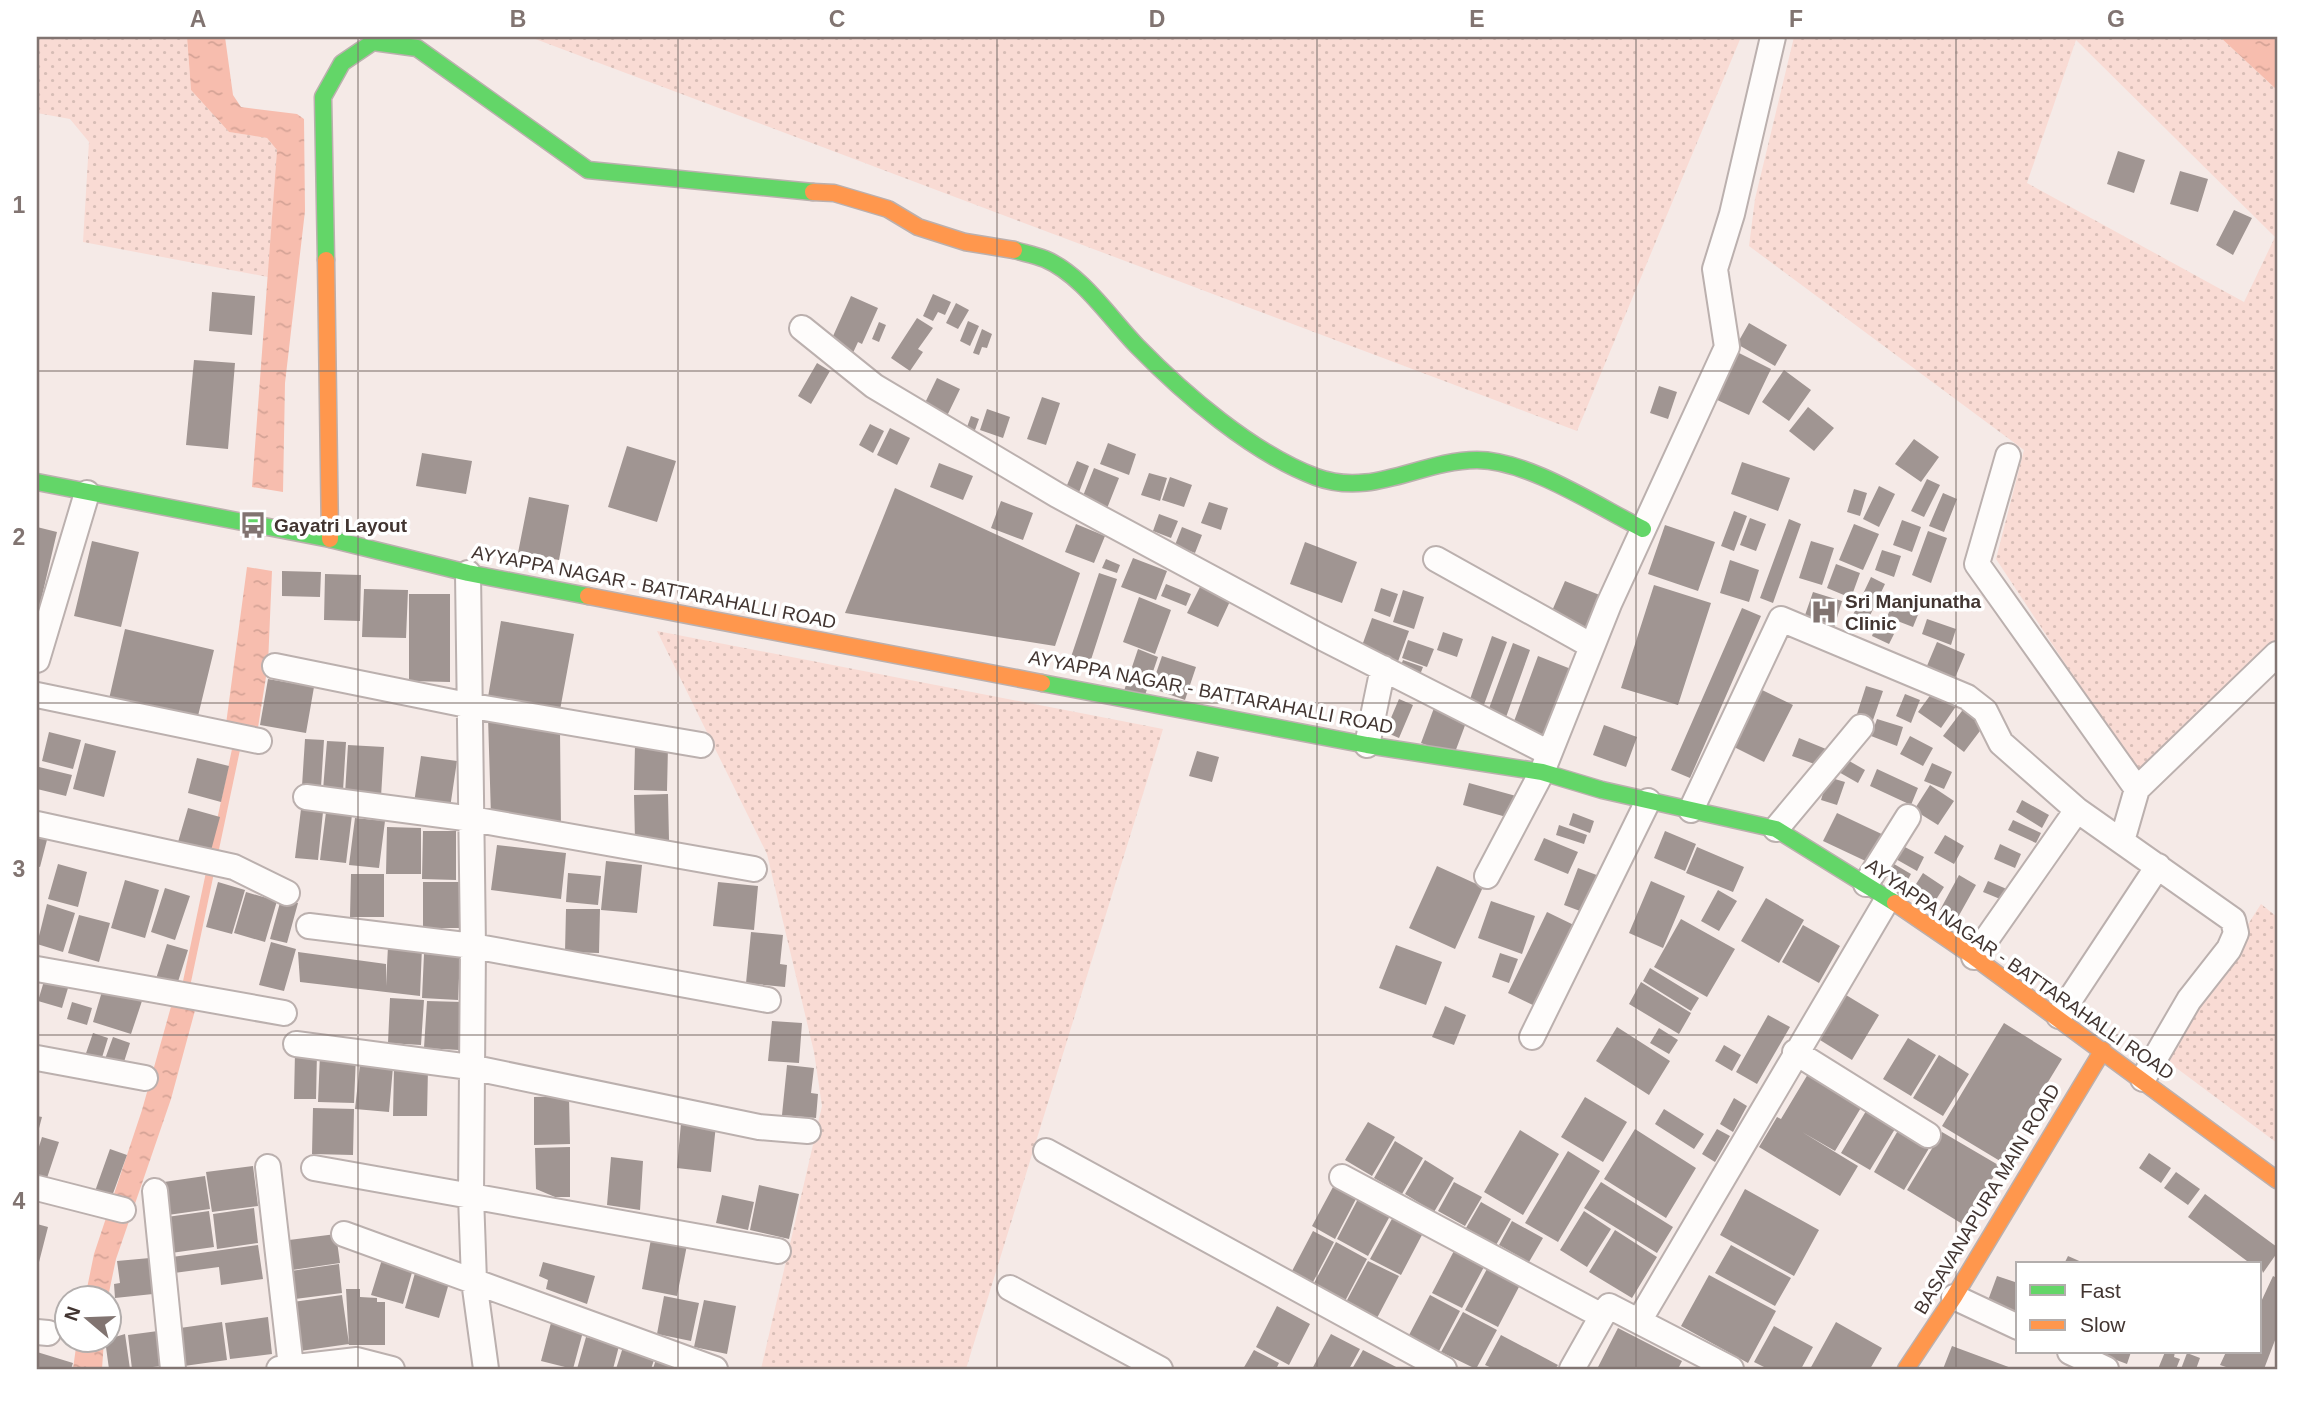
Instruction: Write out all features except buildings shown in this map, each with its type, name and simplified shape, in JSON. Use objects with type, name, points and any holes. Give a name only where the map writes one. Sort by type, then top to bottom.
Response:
[{"type":"main road","points":[[330,539],[323,97],[342,63],[373,42],[417,48],[588,170],[777,191],[834,193],[888,209],[918,227],[965,242],[1006,248],[1045,259],[1072,276],[1139,348],[1232,432],[1316,477],[1351,485],[1382,482],[1445,465],[1477,460],[1518,466],[1643,529]]},
{"type":"main road","name":"AYYAPPA NAGAR - BATTARAHALLI ROAD","points":[[37,482],[330,539],[468,573],[1367,745],[1545,763],[1648,801],[1776,829],[1866,884],[2059,1016],[2277,1180]]},
{"type":"main road","name":"BASAVANAPURA MAIN ROAD","points":[[1906,1369],[1954,1297],[2103,1050]]},
{"type":"street","points":[[1487,876],[1545,763],[1643,529],[1727,346],[1715,269],[1732,214],[1773,37]]},
{"type":"street","points":[[802,328],[874,386],[1056,495],[1383,668],[1545,763]]},
{"type":"street","points":[[2008,456],[1977,564],[2137,789]]},
{"type":"street","points":[[37,660],[87,493]]},
{"type":"street","points":[[1436,559],[1592,646]]},
{"type":"street","points":[[468,573],[467,705],[472,818],[473,946],[471,1196],[474,1282],[486,1369]]},
{"type":"street","points":[[1691,810],[1781,619],[1967,697],[1985,711],[2001,743],[2077,810],[2233,920],[2236,933],[2229,949],[2189,1000],[2143,1079]]},
{"type":"street","points":[[2122,841],[2137,789],[2277,654]]},
{"type":"street","points":[[275,666],[467,705],[701,746]]},
{"type":"street","points":[[1367,745],[1383,668]]},
{"type":"street","points":[[37,695],[259,741]]},
{"type":"street","points":[[1776,829],[1861,727]]},
{"type":"street","points":[[306,797],[472,818],[754,869]]},
{"type":"street","points":[[1532,1037],[1648,801]]},
{"type":"street","points":[[1974,957],[2077,810]]},
{"type":"street","points":[[1866,884],[1908,817]]},
{"type":"street","points":[[37,824],[234,867],[287,893]]},
{"type":"street","points":[[2059,1016],[2158,866]]},
{"type":"street","points":[[1639,1321],[1887,900]]},
{"type":"street","points":[[309,926],[473,946],[768,1000]]},
{"type":"street","points":[[37,969],[284,1013]]},
{"type":"street","points":[[296,1044],[470,1067],[760,1127],[808,1131]]},
{"type":"street","points":[[1796,1052],[1928,1135]]},
{"type":"street","points":[[37,1058],[145,1078]]},
{"type":"street","points":[[1046,1151],[1444,1369]]},
{"type":"street","points":[[268,1167],[285,1368],[358,1365],[392,1369]]},
{"type":"street","points":[[314,1168],[778,1251]]},
{"type":"street","points":[[1342,1177],[1602,1316]]},
{"type":"street","points":[[37,1188],[123,1210]]},
{"type":"street","points":[[155,1191],[173,1369]]},
{"type":"street","points":[[344,1234],[715,1369]]},
{"type":"street","points":[[1010,1288],[1160,1369]]},
{"type":"street","points":[[1954,1297],[2016,1326]]},
{"type":"street","points":[[1572,1369],[1609,1306],[1731,1369]]},
{"type":"street","points":[[2074,1354],[2106,1369]]},
{"type":"shaded area","points":[[37,37],[187,37],[191,90],[229,132],[267,138],[277,150],[268,277],[83,242],[89,142],[70,119],[37,113]]},
{"type":"shaded area","points":[[530,37],[1741,37],[1577,431]]},
{"type":"shaded area","points":[[1794,37],[2220,37],[2277,90],[2277,647],[2136,771],[1996,559],[2024,450],[1749,246],[1755,199]],"holes":[[[2076,40],[2275,237],[2244,302],[2027,183]]]},
{"type":"shaded area","points":[[657,631],[1163,729],[966,1369],[761,1369],[822,1106],[814,1052],[767,854]]},
{"type":"shaded area","points":[[2261,904],[2277,917],[2277,1143],[2163,1058]]},
{"type":"water","points":[[187,37],[225,37],[233,95],[241,107],[297,114],[304,119],[305,211],[285,383],[283,492],[252,487],[277,150],[267,138],[229,132],[191,90]]},
{"type":"water","points":[[2220,37],[2277,37],[2277,90]]},
{"type":"water","points":[[247,567],[272,571],[268,664],[257,734],[226,724]]},
{"type":"water","points":[[174,996],[197,1003],[171,1099],[116,1259],[111,1284],[88,1284],[94,1254],[142,1110]]},
{"type":"water","points":[[75,1354],[103,1354],[102,1369],[73,1369]]},
{"type":"waterway","points":[[185,991],[238,740]]},
{"type":"traffic: fast","points":[[326,260],[323,97],[342,63],[373,42],[417,48],[588,170],[813,192]]},
{"type":"traffic: fast","points":[[1014,250],[1045,259],[1071,275],[1137,346],[1197,402],[1244,438],[1316,477],[1357,483],[1377,481],[1456,462],[1497,462],[1562,486],[1643,529]]},
{"type":"traffic: fast","points":[[37,482],[330,539],[468,573],[588,596]]},
{"type":"traffic: fast","points":[[1042,683],[1367,745],[1542,772],[1602,790],[1776,829],[1895,903]]},
{"type":"traffic: slow","points":[[813,192],[834,193],[888,209],[918,227],[965,242],[1014,250]]},
{"type":"traffic: slow","points":[[326,260],[330,539]]},
{"type":"traffic: slow","points":[[588,596],[1042,683]]},
{"type":"traffic: slow","points":[[1895,903],[1974,957],[2277,1180]]},
{"type":"traffic: slow","points":[[1906,1369],[1954,1297],[2103,1050]]},
{"type":"place","name":"Gayatri Layout","points":[[253,525]]},
{"type":"place","name":"Sri Manjunatha Clinic","points":[[1824,612]]}]
